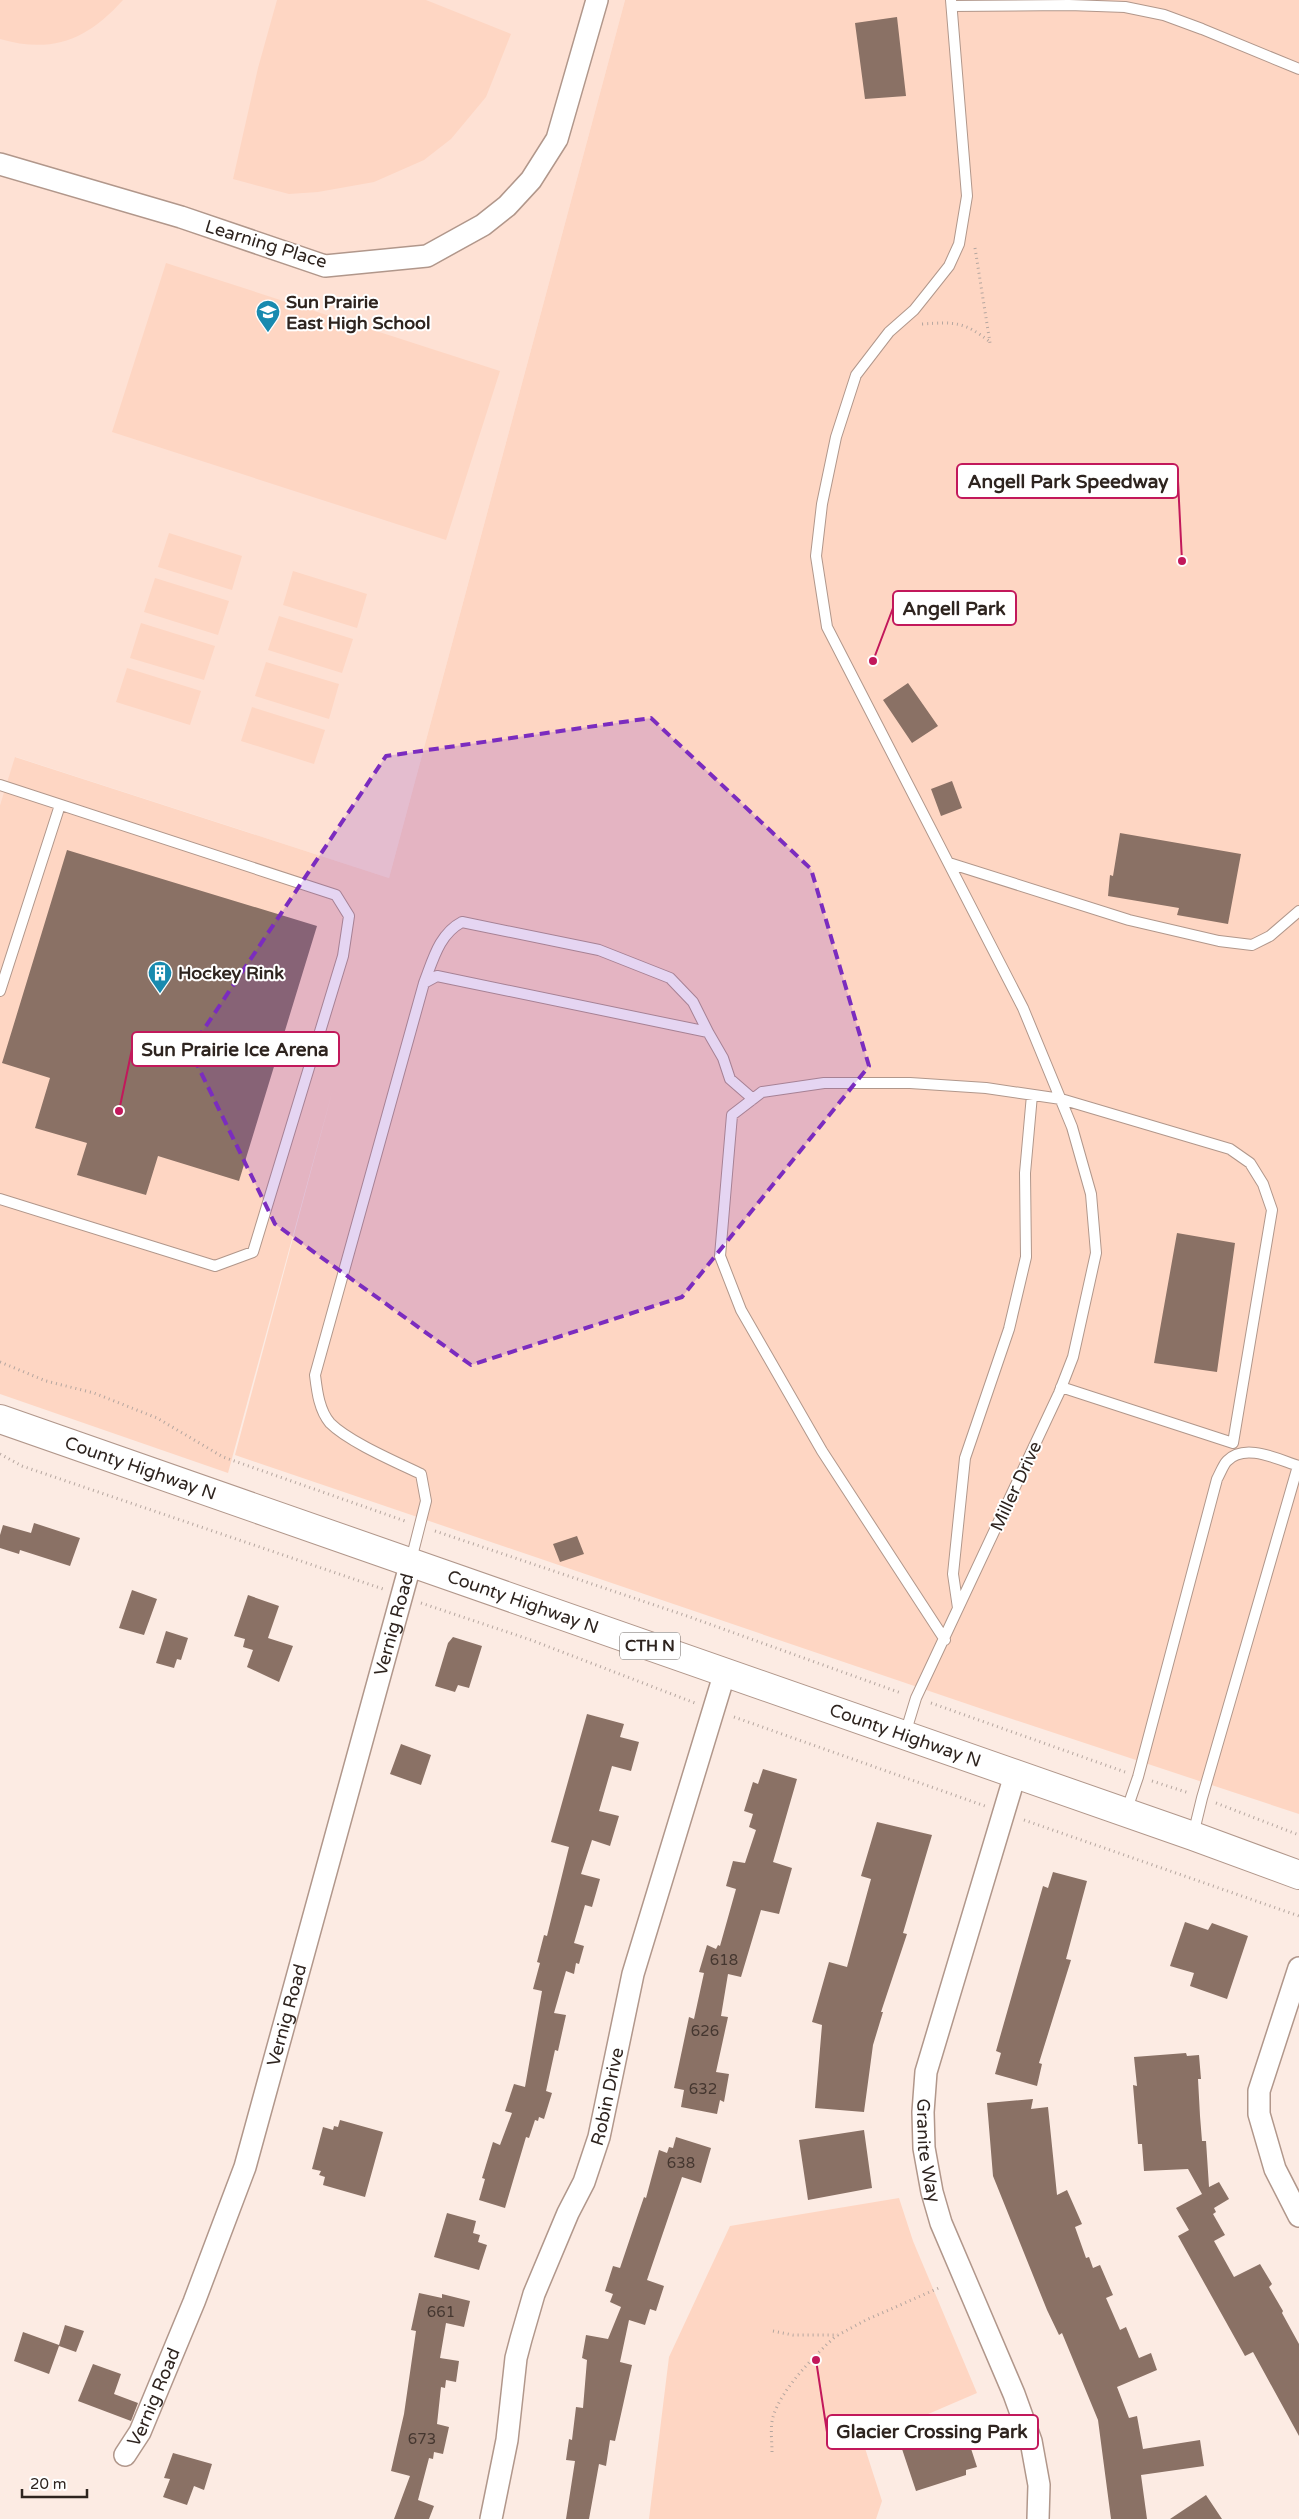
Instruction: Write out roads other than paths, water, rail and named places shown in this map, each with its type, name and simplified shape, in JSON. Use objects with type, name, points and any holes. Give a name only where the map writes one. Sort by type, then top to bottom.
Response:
[{"type":"main road","name":"County Highway N","points":[[0,1419],[1193,1836],[1299,1875]]},
{"type":"street","name":"Learning Place","points":[[0,164],[181,217],[325,266],[427,256],[483,225],[506,206],[530,180],[557,139],[597,0]]},
{"type":"street","name":"Vernig Road","points":[[125,2455],[140,2432],[194,2302],[244,2167],[410,1562]]},
{"type":"street","name":"Robin Drive","points":[[491,2519],[498,2496],[520,2339],[534,2294],[568,2213],[584,2182],[599,2138],[633,1974],[725,1672]]},
{"type":"street","name":"Granite Way","points":[[1015,1775],[926,2072],[923,2130],[924,2148],[932,2192],[941,2223],[1014,2394],[1031,2441],[1039,2485],[1038,2519]]},
{"type":"street","points":[[1299,1968],[1259,2092],[1259,2114],[1275,2169],[1299,2216]]},
{"type":"lane","points":[[952,3],[1094,3],[1125,7],[1164,16],[1299,69]]},
{"type":"lane","name":"Miller Drive","points":[[905,1735],[916,1698],[945,1640],[1073,1357],[1096,1253],[1091,1194],[1072,1128],[1023,1008],[827,627],[816,556],[822,504],[834,447],[856,375],[888,332],[914,310],[949,266],[958,244],[967,196],[952,3]]},
{"type":"lane","points":[[0,785],[336,896],[349,916],[343,956],[253,1252],[215,1266],[0,1199]]},
{"type":"lane","points":[[0,991],[60,805]]},
{"type":"lane","points":[[949,863],[1129,920],[1219,941],[1252,945],[1270,936],[1299,911]]},
{"type":"lane","points":[[410,1562],[426,1501],[422,1474],[366,1447],[330,1422],[319,1401],[315,1375],[424,984],[440,944],[450,928],[462,922],[599,950],[670,978],[693,1002],[723,1058],[730,1078],[753,1099]]},
{"type":"lane","points":[[424,984],[437,976],[708,1032]]},
{"type":"lane","points":[[945,1640],[822,1451],[741,1310],[720,1256],[732,1115],[762,1092],[824,1083],[910,1083],[986,1088],[1060,1099],[1230,1149],[1250,1163],[1263,1184],[1272,1210],[1233,1443],[1061,1387]]},
{"type":"lane","points":[[958,1609],[953,1574],[965,1458],[1009,1329],[1026,1257],[1025,1173],[1032,1095]]},
{"type":"lane","points":[[1126,1814],[1138,1777],[1217,1479],[1227,1461],[1240,1454],[1252,1452],[1298,1466],[1202,1798],[1193,1836]]},
{"type":"place","name":"Sun Prairie East High School","points":[[268,333]]},
{"type":"place","name":"Angell Park Speedway","points":[[1182,561]]},
{"type":"place","name":"Angell Park","points":[[873,661]]},
{"type":"place","name":"Hockey Rink","points":[[160,994]]},
{"type":"place","name":"Sun Prairie Ice Arena","points":[[119,1111]]},
{"type":"place","name":"Glacier Crossing Park","points":[[816,2360]]}]
